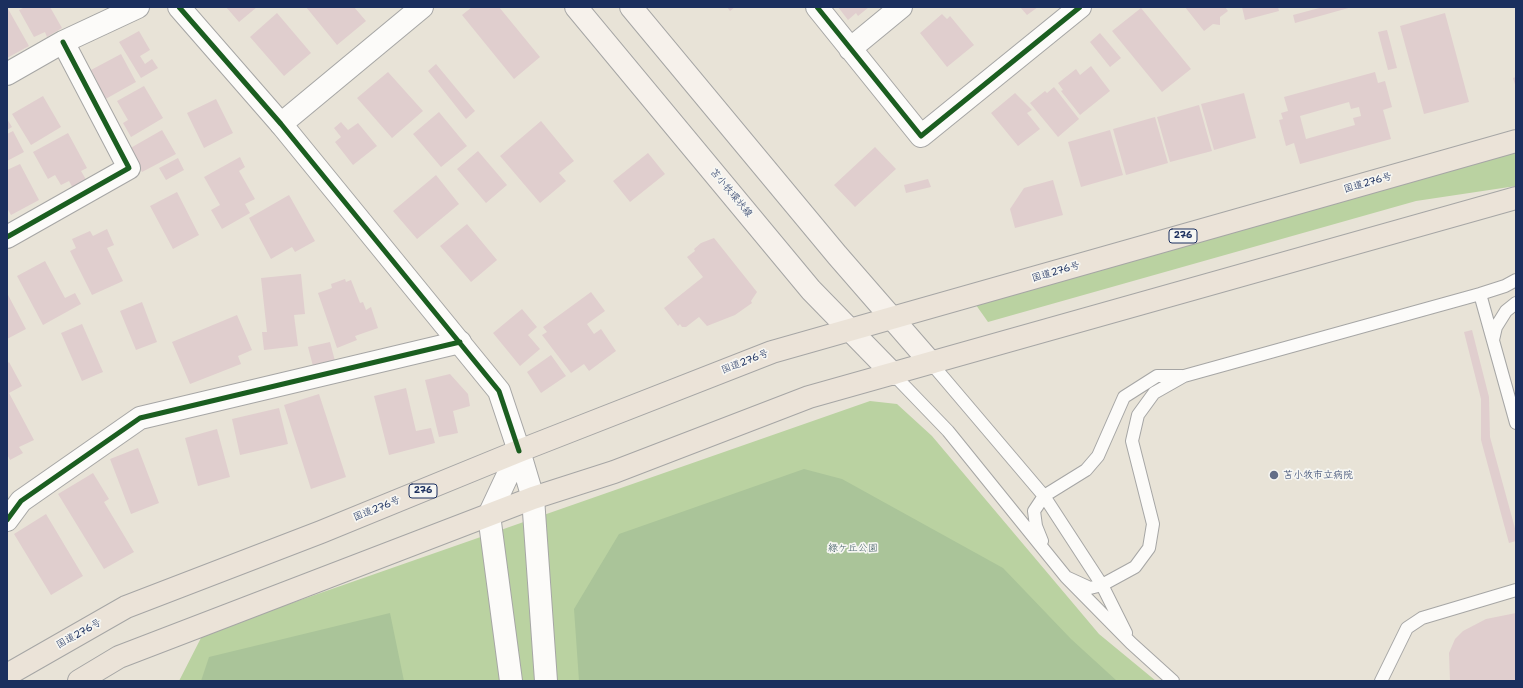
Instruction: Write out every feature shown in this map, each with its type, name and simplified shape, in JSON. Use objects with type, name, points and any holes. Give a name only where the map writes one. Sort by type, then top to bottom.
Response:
[{"type":"highway","name":"国道276号","points":[[7,675],[126,607],[321,532],[518,451],[751,359],[1516,141]]},
{"type":"highway","points":[[79,681],[119,657],[533,498],[614,472],[809,397],[1516,198]]},
{"type":"main road","name":"苫小牧環状線","points":[[576,7],[811,290],[893,374]]},
{"type":"main road","points":[[631,7],[930,363]]},
{"type":"street","points":[[7,74],[63,42],[138,7]]},
{"type":"street","points":[[179,7],[281,124],[499,391],[533,498],[546,681]]},
{"type":"street","points":[[281,124],[422,7]]},
{"type":"street","points":[[817,7],[921,136],[1080,7]]},
{"type":"street","points":[[850,49],[901,7]]},
{"type":"street","points":[[7,237],[129,168],[63,42]]},
{"type":"street","points":[[7,520],[21,501],[140,418],[460,342]]},
{"type":"street","points":[[511,681],[489,515],[518,451]]},
{"type":"lane","points":[[1066,577],[1090,588],[1102,585],[1135,567],[1149,548],[1153,524],[1132,441],[1138,415],[1154,394],[1184,376],[1510,287],[1516,280]]},
{"type":"lane","points":[[1480,294],[1516,423]]},
{"type":"lane","points":[[1493,341],[1496,327],[1506,311],[1516,303]]},
{"type":"lane","points":[[930,363],[1044,496],[1102,585],[1130,643]]},
{"type":"lane","points":[[893,374],[948,431],[1066,577],[1130,643],[1173,681]]},
{"type":"lane","points":[[1046,551],[1036,526],[1034,511],[1044,496],[1086,470],[1098,456],[1124,397],[1157,376],[1184,376]]},
{"type":"lane","points":[[1381,681],[1407,628],[1422,618],[1516,590]]},
{"type":"green space","points":[[1516,152],[1516,186],[1416,201],[988,322],[976,305]]},
{"type":"green space","name":"緑ケ丘公園","points":[[870,401],[897,404],[932,436],[1099,634],[1156,681],[179,681],[203,634]]},
{"type":"green space","points":[[804,469],[842,479],[1003,568],[1071,639],[1117,681],[579,681],[574,609],[619,534]]},
{"type":"green space","points":[[390,613],[404,681],[201,681],[209,657]]},
{"type":"building","points":[[7,7],[29,46],[7,58]]},
{"type":"building","points":[[25,7],[50,7],[62,28],[47,37],[45,32],[34,37],[19,10]]},
{"type":"building","points":[[226,7],[257,7],[239,22]]},
{"type":"building","points":[[306,7],[354,7],[366,21],[337,45]]},
{"type":"building","points":[[472,7],[499,7],[540,57],[514,79],[462,15]]},
{"type":"building","points":[[727,7],[735,7],[730,11]]},
{"type":"building","points":[[838,7],[869,7],[858,16],[856,13],[848,20]]},
{"type":"building","points":[[1020,7],[1038,7],[1027,15]]},
{"type":"building","points":[[1185,7],[1225,7],[1228,11],[1220,17],[1220,25],[1213,24],[1204,31]]},
{"type":"building","points":[[1242,7],[1278,7],[1279,11],[1245,20]]},
{"type":"building","points":[[1323,7],[1352,7],[1295,23],[1293,15]]},
{"type":"building","points":[[1141,8],[1191,69],[1162,92],[1112,31]]},
{"type":"building","points":[[277,13],[311,53],[284,76],[250,37]]},
{"type":"building","points":[[1445,13],[1469,102],[1424,114],[1400,26]]},
{"type":"building","points":[[942,14],[947,19],[950,16],[974,45],[947,67],[920,33]]},
{"type":"building","points":[[1387,30],[1397,68],[1388,70],[1378,32]]},
{"type":"building","points":[[139,31],[150,50],[140,56],[145,64],[152,59],[158,68],[141,78],[119,42]]},
{"type":"building","points":[[1100,33],[1121,58],[1110,67],[1090,42]]},
{"type":"building","points":[[121,54],[136,82],[102,101],[94,86],[98,83],[91,70]]},
{"type":"building","points":[[436,64],[475,111],[466,119],[428,71]]},
{"type":"building","points":[[1091,66],[1110,91],[1080,115],[1061,91],[1063,90],[1058,83],[1076,69],[1080,75]]},
{"type":"building","points":[[388,72],[423,111],[392,138],[357,98]]},
{"type":"building","points":[[1375,72],[1378,83],[1385,81],[1392,107],[1383,110],[1391,139],[1300,164],[1294,143],[1286,146],[1279,120],[1283,119],[1281,113],[1288,111],[1284,97]],"holes":[[[1349,102],[1351,109],[1359,107],[1361,116],[1353,118],[1355,125],[1306,139],[1300,116]]]},
{"type":"building","points":[[1516,77],[1516,88],[1513,78]]},
{"type":"building","points":[[144,86],[163,118],[131,137],[123,123],[128,120],[117,101]]},
{"type":"building","points":[[1054,87],[1079,119],[1058,137],[1030,103],[1045,91],[1047,93]]},
{"type":"building","points":[[1015,93],[1032,110],[1027,113],[1040,129],[1018,146],[991,113]]},
{"type":"building","points":[[1244,93],[1256,138],[1214,150],[1201,104]]},
{"type":"building","points":[[43,96],[61,127],[31,145],[12,114]]},
{"type":"building","points":[[216,99],[233,133],[204,148],[187,113]]},
{"type":"building","points":[[1199,105],[1212,151],[1170,162],[1157,117]]},
{"type":"building","points":[[439,112],[467,146],[441,167],[413,134]]},
{"type":"building","points":[[1155,117],[1168,163],[1126,175],[1113,129]]},
{"type":"building","points":[[7,119],[12,127],[7,130]]},
{"type":"building","points":[[541,121],[574,161],[559,173],[566,181],[540,203],[500,156]]},
{"type":"building","points":[[341,122],[348,130],[358,123],[377,146],[353,165],[335,142],[341,137],[334,128]]},
{"type":"building","points":[[162,130],[176,154],[142,172],[134,157],[127,150]]},
{"type":"building","points":[[1110,130],[1123,175],[1081,187],[1068,142]]},
{"type":"building","points":[[13,131],[24,152],[7,161],[7,134]]},
{"type":"building","points":[[68,133],[87,168],[81,171],[88,183],[74,190],[69,181],[61,185],[55,175],[48,179],[33,152]]},
{"type":"building","points":[[875,147],[896,169],[855,207],[834,185]]},
{"type":"building","points":[[478,151],[507,185],[486,203],[457,169]]},
{"type":"building","points":[[648,153],[665,174],[630,202],[613,181]]},
{"type":"building","points":[[240,157],[245,167],[239,171],[255,199],[245,204],[250,213],[222,229],[211,210],[220,205],[204,177]]},
{"type":"building","points":[[178,158],[184,170],[166,180],[159,168]]},
{"type":"building","points":[[20,164],[39,200],[11,215],[7,208],[7,170]]},
{"type":"building","points":[[436,175],[459,204],[417,239],[393,211]]},
{"type":"building","points":[[928,179],[931,187],[906,193],[904,185]]},
{"type":"building","points":[[1053,180],[1063,215],[1015,228],[1010,209],[1024,188]]},
{"type":"building","points":[[177,192],[199,235],[173,249],[150,206]]},
{"type":"building","points":[[289,195],[315,241],[295,252],[292,247],[271,259],[249,218]]},
{"type":"building","points":[[467,224],[497,260],[471,282],[440,246]]},
{"type":"building","points":[[107,229],[114,245],[107,248],[123,281],[92,295],[70,251],[76,248],[72,239],[90,231],[93,236]]},
{"type":"building","points":[[714,238],[757,292],[751,301],[752,303],[735,315],[707,326],[699,317],[686,327],[682,327],[680,324],[678,326],[664,308],[703,277],[687,257],[695,251],[694,249],[701,243]]},
{"type":"building","points":[[45,261],[65,298],[75,293],[81,304],[43,325],[17,276]]},
{"type":"building","points":[[301,274],[305,314],[294,315],[298,346],[264,350],[262,332],[267,332],[261,278]]},
{"type":"building","points":[[345,279],[346,282],[351,280],[360,303],[363,302],[366,310],[371,307],[378,328],[355,336],[357,340],[337,348],[318,293],[332,288],[331,284]]},
{"type":"building","points":[[591,292],[605,311],[587,324],[594,334],[601,329],[616,351],[589,371],[584,364],[571,373],[542,335],[547,332],[543,327]]},
{"type":"building","points":[[7,293],[26,329],[7,339]]},
{"type":"building","points":[[142,302],[157,342],[136,350],[120,311]]},
{"type":"building","points":[[522,309],[537,327],[528,335],[540,349],[520,366],[493,333]]},
{"type":"building","points":[[237,315],[252,350],[238,356],[241,364],[190,384],[172,342]]},
{"type":"building","points":[[82,324],[103,372],[82,381],[61,333]]},
{"type":"building","points":[[1472,330],[1489,397],[1490,437],[1516,532],[1516,541],[1509,543],[1481,440],[1481,399],[1464,332]]},
{"type":"building","points":[[330,342],[335,361],[313,366],[308,347]]},
{"type":"building","points":[[551,355],[566,376],[541,393],[527,372]]},
{"type":"building","points":[[9,362],[22,386],[9,393],[34,440],[19,447],[23,453],[10,460],[7,454],[7,364]]},
{"type":"building","points":[[450,374],[468,394],[470,406],[453,411],[458,433],[439,437],[425,380]]},
{"type":"building","points":[[406,388],[416,431],[431,428],[435,443],[389,455],[374,396]]},
{"type":"building","points":[[319,394],[346,477],[311,489],[284,405]]},
{"type":"building","points":[[279,408],[288,444],[240,455],[232,419]]},
{"type":"building","points":[[217,429],[230,477],[198,486],[185,438]]},
{"type":"building","points":[[138,448],[159,503],[131,514],[110,459]]},
{"type":"building","points":[[93,473],[109,499],[104,502],[134,552],[104,569],[58,494]]},
{"type":"building","points":[[46,514],[83,576],[51,595],[14,534]]},
{"type":"building","points":[[1516,613],[1516,681],[1450,681],[1449,653],[1455,639],[1463,631],[1486,619]]},
{"type":"cycle path","points":[[179,7],[281,124],[499,391],[519,451]]},
{"type":"cycle path","points":[[817,7],[921,136],[1080,7]]},
{"type":"cycle path","points":[[7,237],[129,168],[63,42]]},
{"type":"cycle path","points":[[7,520],[21,501],[140,418],[460,342]]},
{"type":"place","name":"苫小牧市立病院","points":[[1274,475]]}]
